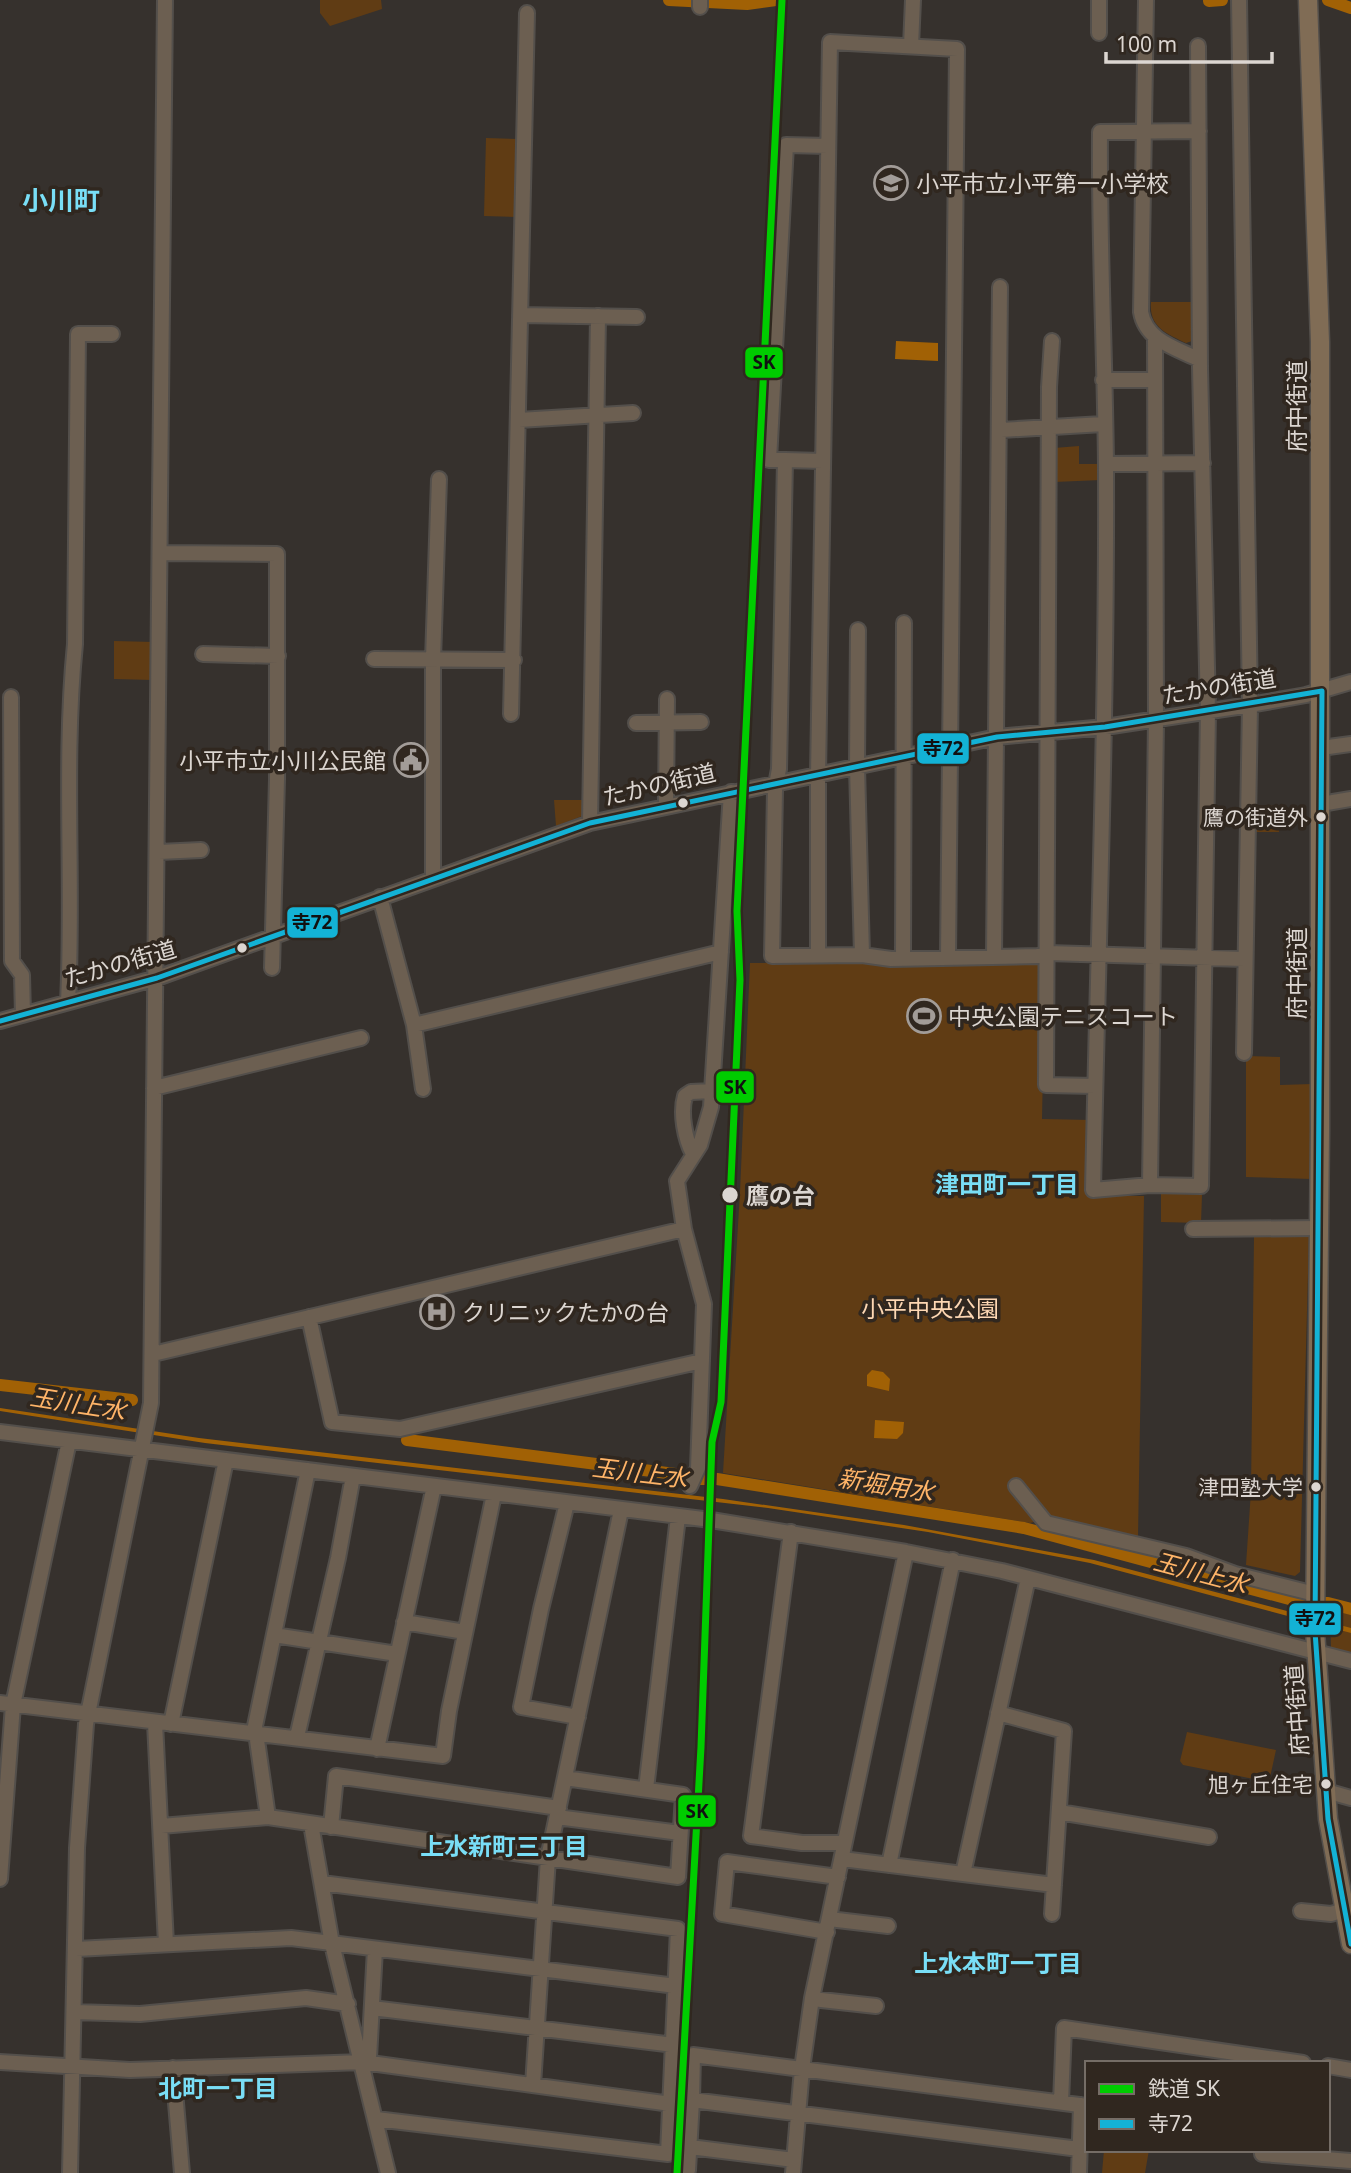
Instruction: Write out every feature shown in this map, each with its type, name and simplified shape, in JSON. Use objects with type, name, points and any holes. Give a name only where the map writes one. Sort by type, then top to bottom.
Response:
[{"type":"main road","name":"府中街道","points":[[1308,0],[1320,342],[1322,691],[1315,1608],[1326,1791],[1351,1944]]},
{"type":"street","points":[[70,2173],[81,1774],[87,1715],[149,1420],[153,1354],[165,0]]},
{"type":"street","points":[[911,46],[913,0]]},
{"type":"street","points":[[1099,0],[1100,33]]},
{"type":"street","points":[[1146,0],[1141,312],[1144,324],[1155,338],[1200,359]]},
{"type":"street","points":[[1239,1],[1250,705],[1244,1053]]},
{"type":"street","points":[[511,714],[527,13]]},
{"type":"street","points":[[818,955],[818,775],[830,41],[957,49],[953,746],[948,957]]},
{"type":"street","points":[[1198,46],[1199,131],[1200,359],[1208,710],[1201,1186],[1150,1185],[1093,1190],[1105,727],[1106,464],[1099,257],[1100,132],[1199,131]]},
{"type":"street","points":[[823,461],[769,460],[786,145],[828,146]]},
{"type":"street","points":[[995,957],[1000,287]]},
{"type":"street","points":[[520,315],[637,317]]},
{"type":"street","points":[[590,823],[598,316]]},
{"type":"street","points":[[68,1002],[72,917],[70,696],[75,644],[78,334],[112,334]]},
{"type":"street","points":[[1150,1185],[1156,719],[1155,338]]},
{"type":"street","points":[[1052,341],[1046,1085],[1095,1086]]},
{"type":"street","points":[[1103,380],[1154,380]]},
{"type":"street","points":[[519,419],[634,413]]},
{"type":"street","points":[[1000,430],[1103,424]]},
{"type":"street","points":[[785,460],[772,956],[995,957],[1048,953],[1244,959]]},
{"type":"street","points":[[1106,464],[1203,463]]},
{"type":"street","points":[[433,878],[433,660],[439,479]]},
{"type":"street","points":[[160,553],[277,554],[278,656],[272,968]]},
{"type":"street","points":[[903,958],[904,623]]},
{"type":"street","points":[[858,630],[857,767],[862,955]]},
{"type":"street","points":[[203,654],[278,656]]},
{"type":"street","points":[[374,659],[514,660]]},
{"type":"street","name":"たかの街道","points":[[0,1021],[158,978],[590,823],[997,737],[1105,727],[1250,705],[1322,691],[1351,682]]},
{"type":"street","points":[[12,697],[8,736],[12,961],[22,975],[23,1015]]},
{"type":"street","points":[[666,805],[667,699]]},
{"type":"street","points":[[636,723],[701,722]]},
{"type":"street","points":[[1321,748],[1351,744]]},
{"type":"street","points":[[690,1484],[698,1468],[704,1304],[684,1229],[677,1181],[700,1145],[712,1091],[731,792]]},
{"type":"street","points":[[1321,804],[1351,799]]},
{"type":"street","points":[[159,852],[201,850]]},
{"type":"street","points":[[380,897],[414,1025],[423,1089]]},
{"type":"street","points":[[414,1025],[721,952]]},
{"type":"street","points":[[154,1088],[361,1038]]},
{"type":"street","points":[[693,1154],[687,1143],[682,1104],[685,1096],[691,1092],[712,1091]]},
{"type":"street","points":[[1193,1229],[1319,1228]]},
{"type":"street","points":[[153,1354],[684,1229]]},
{"type":"street","points":[[309,1317],[332,1422],[400,1429],[702,1361]]},
{"type":"street","points":[[0,1432],[621,1510],[684,1515],[791,1532],[953,1560],[1351,1661]]},
{"type":"street","points":[[0,1879],[7,1704],[68,1441]]},
{"type":"street","points":[[171,1724],[226,1460]]},
{"type":"street","points":[[268,1817],[256,1734],[308,1470]]},
{"type":"street","points":[[297,1737],[320,1642],[353,1476]]},
{"type":"street","points":[[377,1749],[433,1486]]},
{"type":"street","points":[[1016,1486],[1046,1523],[1186,1556],[1315,1608]]},
{"type":"street","points":[[7,1704],[443,1756],[494,1494]]},
{"type":"street","points":[[567,1503],[521,1707],[578,1717]]},
{"type":"street","points":[[533,2085],[542,1911],[548,1858],[621,1510]]},
{"type":"street","points":[[646,1790],[684,1515]]},
{"type":"street","points":[[791,1532],[751,1836],[802,1843],[844,1843]]},
{"type":"street","points":[[690,2147],[794,2166],[802,2069],[812,1999],[906,1552]]},
{"type":"street","points":[[889,1865],[953,1560]]},
{"type":"street","points":[[963,1874],[1028,1578]]},
{"type":"street","points":[[404,1622],[465,1632]]},
{"type":"street","points":[[274,1634],[397,1654]]},
{"type":"street","points":[[998,1713],[1065,1731],[1052,1914]]},
{"type":"street","points":[[155,1723],[166,1944]]},
{"type":"street","points":[[331,1827],[336,1776],[680,1833]]},
{"type":"street","points":[[161,1826],[268,1817],[678,1877],[683,1795],[565,1778]]},
{"type":"street","points":[[1326,1791],[1351,1798]]},
{"type":"street","points":[[1059,1812],[1209,1837]]},
{"type":"street","points":[[311,1824],[332,1944],[388,2173]]},
{"type":"street","points":[[842,1859],[1054,1885]]},
{"type":"street","points":[[838,1877],[727,1862],[722,1914],[828,1925],[888,1926]]},
{"type":"street","points":[[322,1883],[678,1929],[668,2154],[376,2119]]},
{"type":"street","points":[[1301,1911],[1331,1914],[1344,1910]]},
{"type":"street","points":[[76,1949],[291,1938],[676,1986]]},
{"type":"street","points":[[363,2062],[369,2058],[375,1949]]},
{"type":"street","points":[[74,2012],[140,2014],[306,1998],[348,2004]]},
{"type":"street","points":[[812,1999],[876,2006]]},
{"type":"street","points":[[372,2008],[674,2045]]},
{"type":"street","points":[[1061,2102],[1064,2028],[1289,2061]]},
{"type":"street","points":[[688,2170],[694,2055],[1084,2105],[1079,2173]]},
{"type":"street","points":[[0,2062],[74,2068],[173,2068],[363,2062],[671,2104]]},
{"type":"street","points":[[1330,2066],[1351,2070]]},
{"type":"street","points":[[173,2068],[182,2173]]},
{"type":"street","points":[[692,2101],[1079,2149]]},
{"type":"street","points":[[1262,2154],[1351,2161]]},
{"type":"green space","points":[[320,0],[381,0],[382,9],[330,26],[320,13]]},
{"type":"green space","points":[[486,138],[519,139],[517,217],[484,216]]},
{"type":"green space","points":[[1151,302],[1195,302],[1195,340],[1186,343],[1160,328],[1153,318]]},
{"type":"green space","points":[[1079,446],[1079,464],[1098,464],[1101,480],[1054,482],[1054,448]]},
{"type":"green space","points":[[114,641],[154,642],[153,680],[114,679]]},
{"type":"green space","points":[[554,800],[584,800],[585,815],[556,826]]},
{"type":"green space","points":[[1252,805],[1278,806],[1279,832],[1253,832]]},
{"type":"green space","name":"小平中央公園","points":[[1045,961],[1042,1119],[1091,1120],[1091,1196],[1144,1196],[1138,1537],[1053,1517],[1030,1523],[723,1473],[740,1192],[750,963]]},
{"type":"green space","points":[[1246,1056],[1280,1057],[1280,1085],[1312,1084],[1312,1179],[1246,1177]]},
{"type":"green space","points":[[1161,1193],[1202,1195],[1201,1223],[1161,1222]]},
{"type":"green space","points":[[1309,1236],[1300,1572],[1295,1576],[1246,1565],[1251,1491],[1254,1237]]},
{"type":"green space","points":[[1330,1609],[1351,1615],[1351,1654],[1331,1648]]},
{"type":"green space","points":[[1187,1732],[1276,1750],[1269,1782],[1183,1765],[1180,1761]]},
{"type":"green space","points":[[1104,2152],[1149,2152],[1145,2173],[1102,2173]]},
{"type":"shaded area","points":[[896,341],[938,343],[938,361],[895,359]]},
{"type":"shaded area","points":[[872,1370],[883,1372],[890,1379],[889,1391],[867,1386],[867,1375]]},
{"type":"shaded area","points":[[0,1408],[199,1438],[723,1499],[904,1525],[1094,1560],[1351,1628],[1351,1633],[1090,1563],[928,1532],[768,1508],[205,1443],[0,1411]]},
{"type":"shaded area","points":[[875,1420],[904,1422],[903,1433],[897,1439],[874,1438]]},
{"type":"waterway","points":[[669,0],[747,4],[776,0]]},
{"type":"waterway","points":[[1209,1],[1222,0]]},
{"type":"waterway","points":[[1328,0],[1351,8]]},
{"type":"waterway","name":"新堀用水","points":[[0,1385],[132,1400]]},
{"type":"waterway","name":"新堀用水","points":[[407,1440],[683,1475],[695,1479],[717,1479],[1024,1528],[1304,1603],[1328,1603],[1351,1609]]},
{"type":"rail line","name":"SK","points":[[677,2173],[701,1747],[712,1442],[721,1402],[740,980],[737,911],[782,0]]},
{"type":"transit line","name":"寺72","points":[[0,1021],[157,978],[590,823],[997,737],[1105,727],[1322,691],[1315,1631],[1328,1819],[1351,1944]]},
{"type":"place","name":"小平市立小平第一小学校","points":[[891,183]]},
{"type":"place","name":"小平市立小川公民館","points":[[411,760]]},
{"type":"place","name":"鷹の街道外","points":[[1321,817]]},
{"type":"place","name":"中央公園テニスコート","points":[[924,1016]]},
{"type":"place","name":"鷹の台","points":[[730,1195]]},
{"type":"place","name":"クリニックたかの台","points":[[437,1312]]},
{"type":"place","name":"津田塾大学","points":[[1316,1487]]},
{"type":"place","name":"旭ヶ丘住宅","points":[[1326,1784]]},
{"type":"district","name":"小川町","points":[[61,200]]},
{"type":"district","name":"津田町一丁目","points":[[1007,1183]]},
{"type":"district","name":"上水新町三丁目","points":[[504,1845]]},
{"type":"district","name":"上水本町一丁目","points":[[998,1962]]},
{"type":"district","name":"北町一丁目","points":[[218,2087]]},
{"type":"water label","name":"玉川上水","points":[[78,1403]]},
{"type":"water label","name":"玉川上水","points":[[640,1472]]},
{"type":"water label","name":"玉川上水","points":[[1201,1572]]}]
